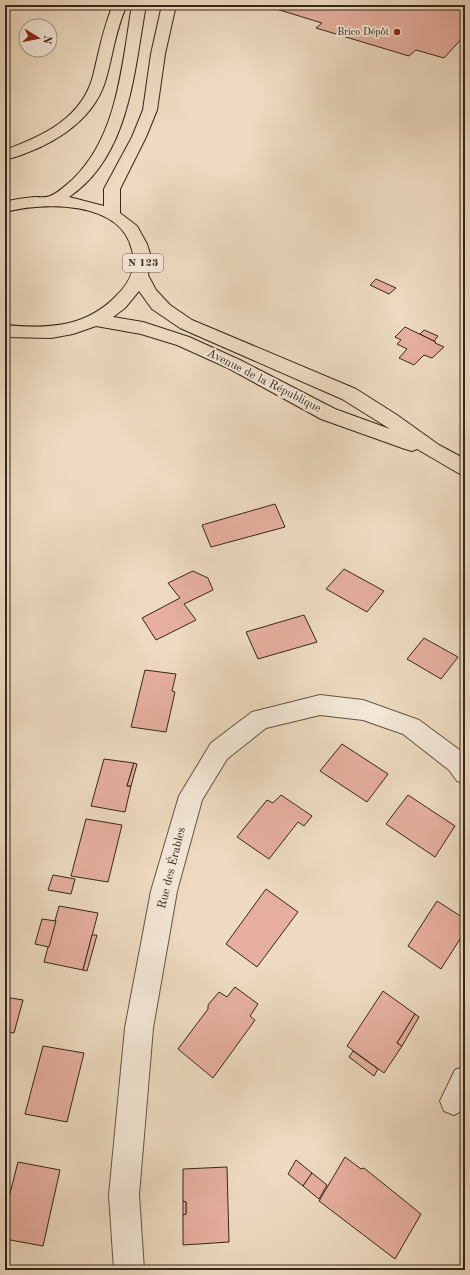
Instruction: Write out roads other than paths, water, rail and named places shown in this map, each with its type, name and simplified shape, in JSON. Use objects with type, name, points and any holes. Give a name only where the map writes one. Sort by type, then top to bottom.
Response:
[{"type":"main road","points":[[5,156],[52,135],[67,125],[80,113],[96,88],[107,43],[120,5]]},
{"type":"main road","name":"N 123","points":[[53,200],[71,189],[88,174],[112,130],[124,97],[139,5]]},
{"type":"main road","points":[[112,215],[112,189],[139,137],[150,110],[158,54],[169,5]]},
{"type":"main road","name":"N 123","points":[[5,331],[31,333],[63,331],[94,320],[120,305],[136,286],[143,266],[141,246],[130,229],[112,215],[85,204],[53,200],[6,206]]},
{"type":"main road","name":"Avenue de la République","points":[[140,276],[148,294],[162,309],[186,324],[349,394],[390,420],[432,450],[465,468]]},
{"type":"main road","name":"Avenue de la République","points":[[94,320],[143,328],[183,341],[234,364],[328,414],[373,431],[432,450]]},
{"type":"main road","name":"N 123","points":[[5,346],[11,341],[31,333]]},
{"type":"street","name":"Rue des Érables","points":[[129,1270],[124,1195],[141,1020],[164,891],[191,796],[219,750],[260,719],[320,706],[363,710],[411,727],[457,762],[465,773]]},
{"type":"place","name":"Brico Dépôt","points":[[397,32]]}]
